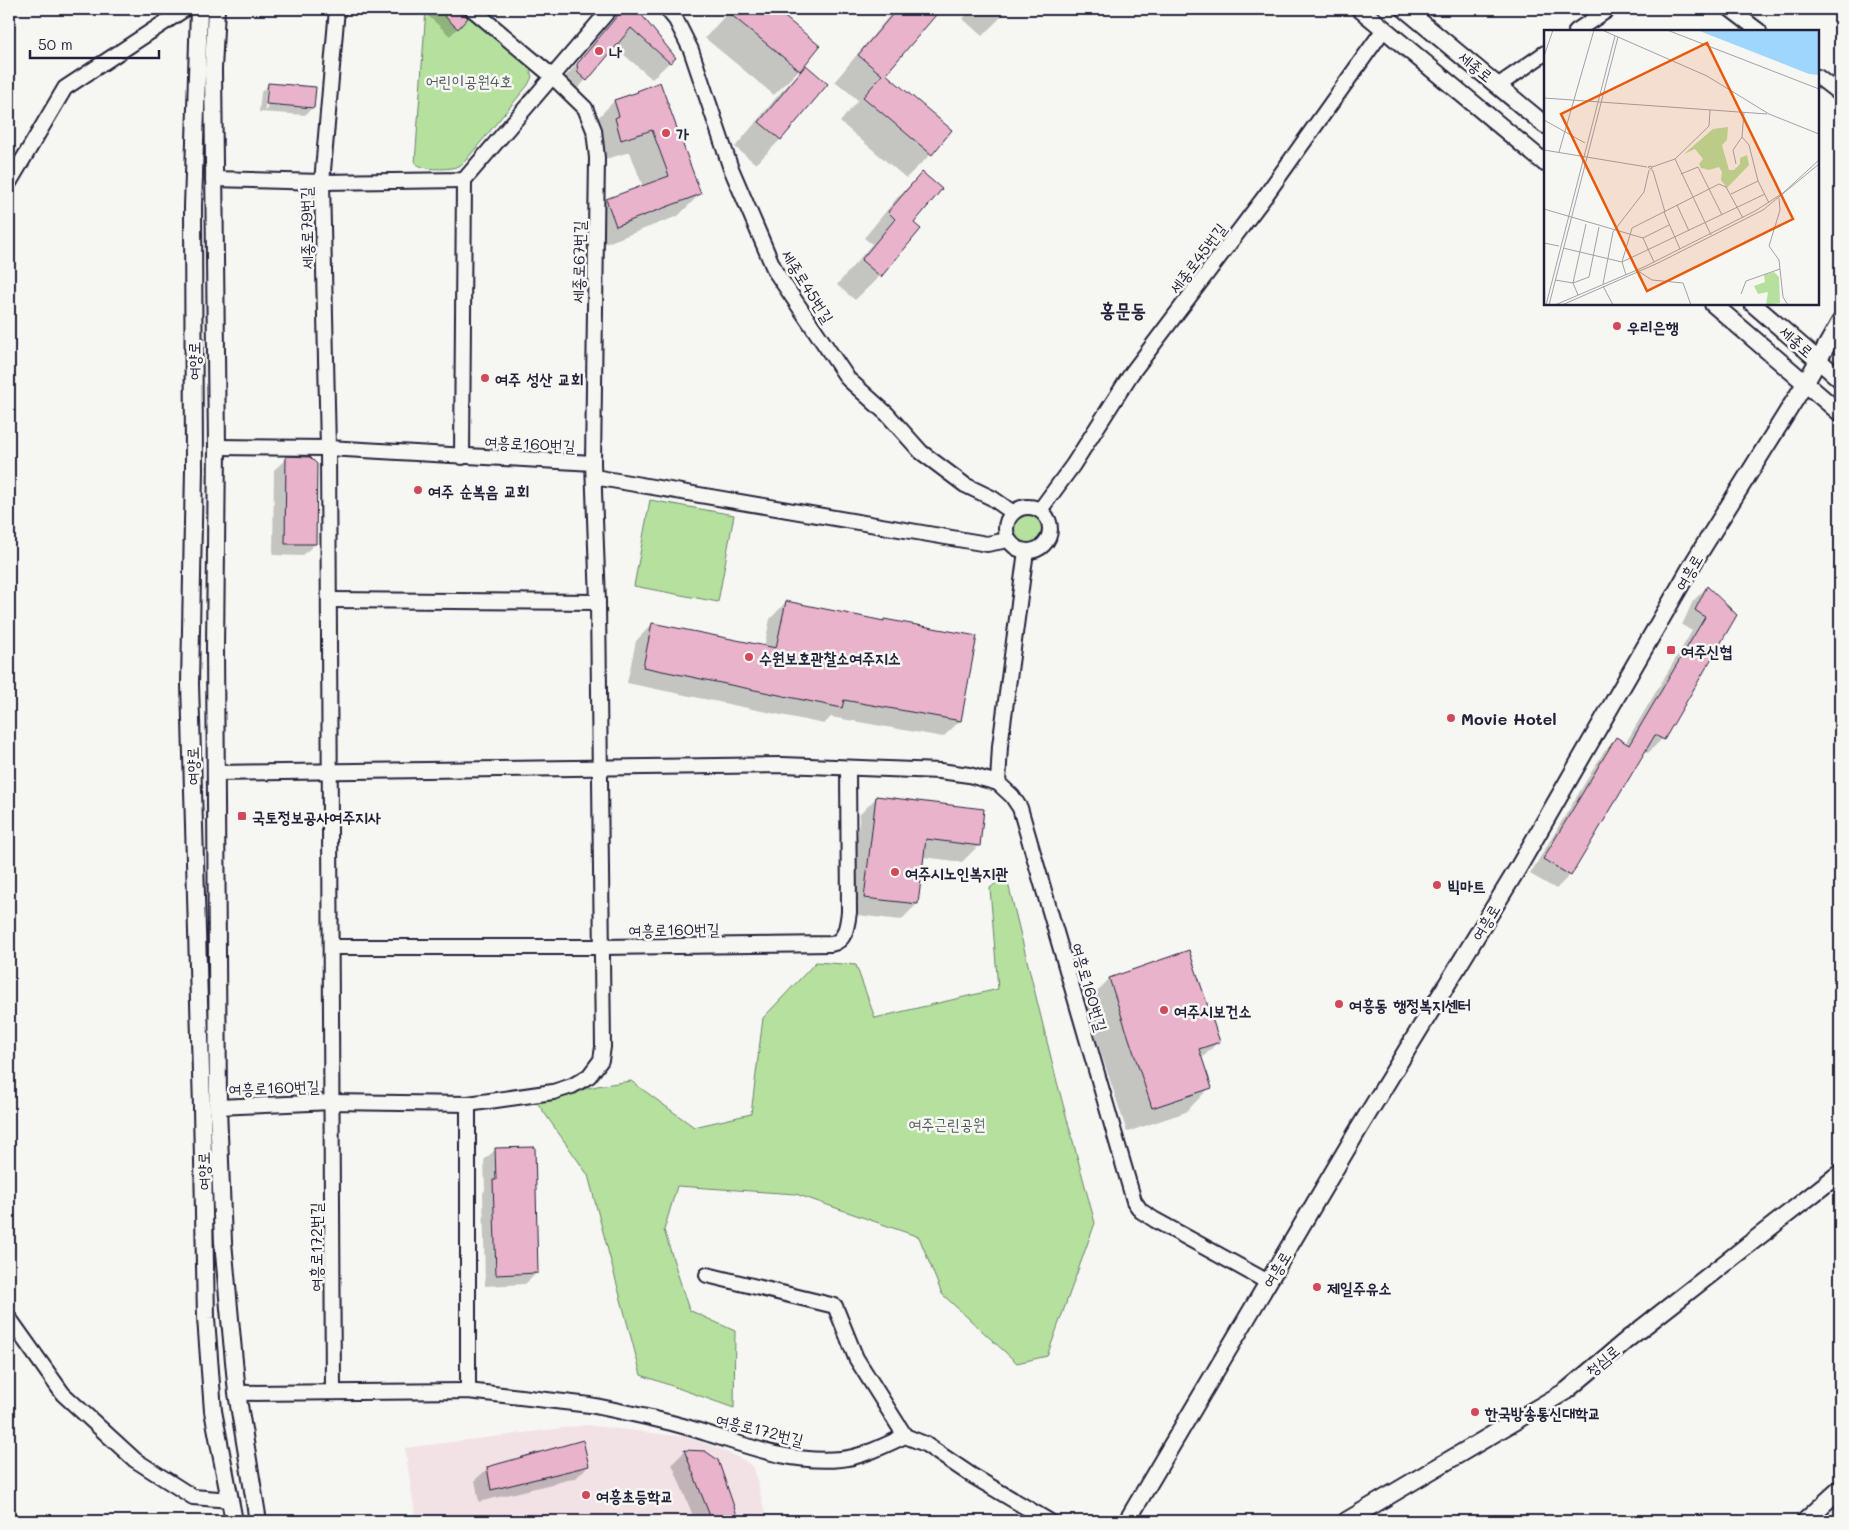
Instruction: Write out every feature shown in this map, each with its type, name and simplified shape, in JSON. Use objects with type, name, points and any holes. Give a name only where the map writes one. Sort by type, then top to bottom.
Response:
[{"type":"street","points":[[9,182],[65,88],[185,9]]},
{"type":"street","name":"여양로","points":[[199,9],[193,207],[194,469],[190,684],[192,774],[203,1118],[206,1318],[213,1411],[234,1521]]},
{"type":"street","name":"여양로","points":[[216,9],[213,69],[213,180],[217,447],[218,1107],[224,1242],[237,1392],[258,1521]]},
{"type":"street","name":"세종로79번길","points":[[328,448],[322,182],[336,9]]},
{"type":"street","points":[[472,9],[552,76]]},
{"type":"street","points":[[462,457],[464,180],[610,9]]},
{"type":"street","name":"세종로45번길","points":[[667,9],[676,20],[691,50],[730,166],[775,271],[848,379],[887,414],[921,452],[965,485],[992,498],[1012,512]]},
{"type":"street","points":[[1360,9],[1544,161]]},
{"type":"street","points":[[1384,29],[1400,9]]},
{"type":"street","name":"세종로","points":[[1405,9],[1544,124]]},
{"type":"street","points":[[1578,30],[1609,9]]},
{"type":"street","points":[[1730,9],[1758,30]]},
{"type":"street","name":"세종로45번길","points":[[1040,510],[1073,464],[1131,374],[1266,195],[1384,29]]},
{"type":"street","points":[[1499,85],[1544,54]]},
{"type":"street","name":"세종로67번길","points":[[552,76],[585,108],[594,130],[596,148],[593,470]]},
{"type":"street","points":[[1819,78],[1840,94]]},
{"type":"street","points":[[213,180],[322,182],[464,180]]},
{"type":"street","points":[[1714,305],[1840,413]]},
{"type":"street","name":"세종로","points":[[1754,305],[1840,379]]},
{"type":"street","name":"여흥로","points":[[1127,1521],[1363,1122],[1518,868],[1695,560],[1806,382],[1840,322]]},
{"type":"street","name":"여흥로160번길","points":[[217,447],[328,448],[462,457],[593,470],[598,602],[603,1048],[601,1060],[589,1076],[572,1086],[553,1092],[468,1104],[332,1102],[218,1107]]},
{"type":"street","name":"여흥로160번길","points":[[328,448],[332,1102]]},
{"type":"street","points":[[593,470],[987,544],[1008,540]]},
{"type":"street","points":[[1025,506],[1040,510],[1049,521],[1049,536],[1040,548],[1026,551],[1019,549],[1008,540],[1005,533],[1005,526],[1012,512],[1025,506]]},
{"type":"street","points":[[998,784],[1000,746],[1026,551]]},
{"type":"street","points":[[329,600],[598,602]]},
{"type":"street","name":"여흥로160번길","points":[[216,773],[782,765],[940,771],[969,775],[998,784],[1012,796],[1020,808],[1134,1201],[1142,1211],[1155,1220],[1268,1282]]},
{"type":"street","name":"여흥로160번길","points":[[331,947],[602,947],[838,943],[845,931],[849,912],[848,768]]},
{"type":"street","points":[[192,774],[216,773]]},
{"type":"street","name":"여흥로172번길","points":[[332,1102],[333,1391]]},
{"type":"street","points":[[468,1104],[468,1391]]},
{"type":"street","name":"청심로","points":[[1346,1521],[1566,1391],[1637,1332],[1840,1172]]},
{"type":"street","points":[[707,1275],[835,1306],[856,1358],[905,1436],[925,1444],[971,1475],[1049,1521]]},
{"type":"street","points":[[9,1318],[64,1394],[135,1460],[193,1497],[230,1500],[253,1496]]},
{"type":"street","name":"여흥로172번길","points":[[237,1392],[468,1391],[599,1407],[679,1425],[748,1447],[784,1456],[811,1460],[842,1459],[876,1449],[905,1436]]},
{"type":"street","points":[[1804,1521],[1840,1489]]},
{"type":"shaded area","name":"여흥초등학교","points":[[586,1425],[685,1437],[713,1446],[744,1460],[754,1468],[767,1521],[416,1521],[405,1448]]},
{"type":"green space","name":"어린이공원4호","points":[[426,9],[463,9],[523,60],[530,70],[532,77],[528,85],[466,160],[459,166],[452,168],[428,168],[415,163]]},
{"type":"green space","points":[[650,500],[734,515],[718,602],[634,586]]},
{"type":"green space","points":[[1027,514],[1037,519],[1042,529],[1037,539],[1027,544],[1017,539],[1012,529],[1017,519]]},
{"type":"green space","name":"여주근린공원","points":[[1006,875],[1057,1082],[1095,1223],[1047,1356],[1017,1363],[942,1294],[919,1237],[796,1194],[677,1186],[664,1230],[689,1310],[735,1331],[734,1408],[641,1375],[588,1175],[536,1101],[597,1086],[631,1081],[694,1127],[751,1114],[763,1018],[816,962],[856,965],[875,1018],[998,989],[990,888]]},
{"type":"building","points":[[437,9],[458,9],[468,18],[458,29]]},
{"type":"building","points":[[623,9],[637,9],[676,58],[670,63],[631,28],[587,81],[578,73],[577,64]]},
{"type":"building","points":[[724,9],[775,9],[820,46],[800,71]]},
{"type":"building","points":[[897,9],[941,9],[886,74],[952,130],[932,155],[863,97],[882,75],[858,55]]},
{"type":"building","points":[[806,65],[828,84],[781,140],[759,122]]},
{"type":"building","name":"가","points":[[660,82],[701,194],[616,226],[606,199],[669,176],[652,130],[621,140],[615,118],[619,116],[614,100]]},
{"type":"building","points":[[268,83],[316,87],[314,108],[266,104]]},
{"type":"building","points":[[922,172],[942,189],[914,223],[921,229],[881,277],[861,260],[895,219],[888,212]]},
{"type":"building","points":[[286,456],[310,457],[317,464],[316,544],[285,544]]},
{"type":"building","points":[[1707,586],[1737,615],[1664,740],[1655,735],[1571,876],[1543,859],[1616,737],[1629,745],[1705,617],[1695,610]]},
{"type":"building","points":[[786,601],[884,621],[884,619],[977,636],[961,721],[844,700],[842,708],[643,667],[652,623],[776,648]]},
{"type":"building","name":"여주시노인복지관","points":[[876,796],[984,809],[980,846],[926,839],[918,904],[864,898]]},
{"type":"building","name":"여주시보건소","points":[[1189,950],[1220,1042],[1199,1049],[1212,1088],[1152,1108],[1109,978]]},
{"type":"building","points":[[535,1147],[538,1273],[496,1275],[493,1180],[496,1180],[495,1148]]},
{"type":"building","points":[[583,1440],[589,1466],[491,1490],[487,1467]]},
{"type":"building","points":[[684,1450],[705,1451],[718,1460],[739,1521],[712,1521]]},
{"type":"place","name":"나","points":[[599,51]]},
{"type":"place","name":"가","points":[[666,133]]},
{"type":"place","name":"우리은행","points":[[1617,326]]},
{"type":"place","name":"여주 성산 교회","points":[[485,378]]},
{"type":"place","name":"여주 순복음 교회","points":[[418,490]]},
{"type":"place","name":"여주신협","points":[[1671,650]]},
{"type":"place","name":"수원보호관찰소여주지소","points":[[749,657]]},
{"type":"place","name":"Movie Hotel","points":[[1451,718]]},
{"type":"place","name":"국토정보공사여주지사","points":[[242,816]]},
{"type":"place","name":"여주시노인복지관","points":[[895,872]]},
{"type":"place","name":"빅마트","points":[[1437,885]]},
{"type":"place","name":"여흥동 행정복지센터","points":[[1339,1004]]},
{"type":"place","name":"여주시보건소","points":[[1164,1010]]},
{"type":"place","name":"제일주유소","points":[[1317,1287]]},
{"type":"place","name":"한국방송통신대학교","points":[[1475,1412]]},
{"type":"place","name":"여흥초등학교","points":[[586,1495]]},
{"type":"district","name":"홍문동","points":[[1123,309]]}]
